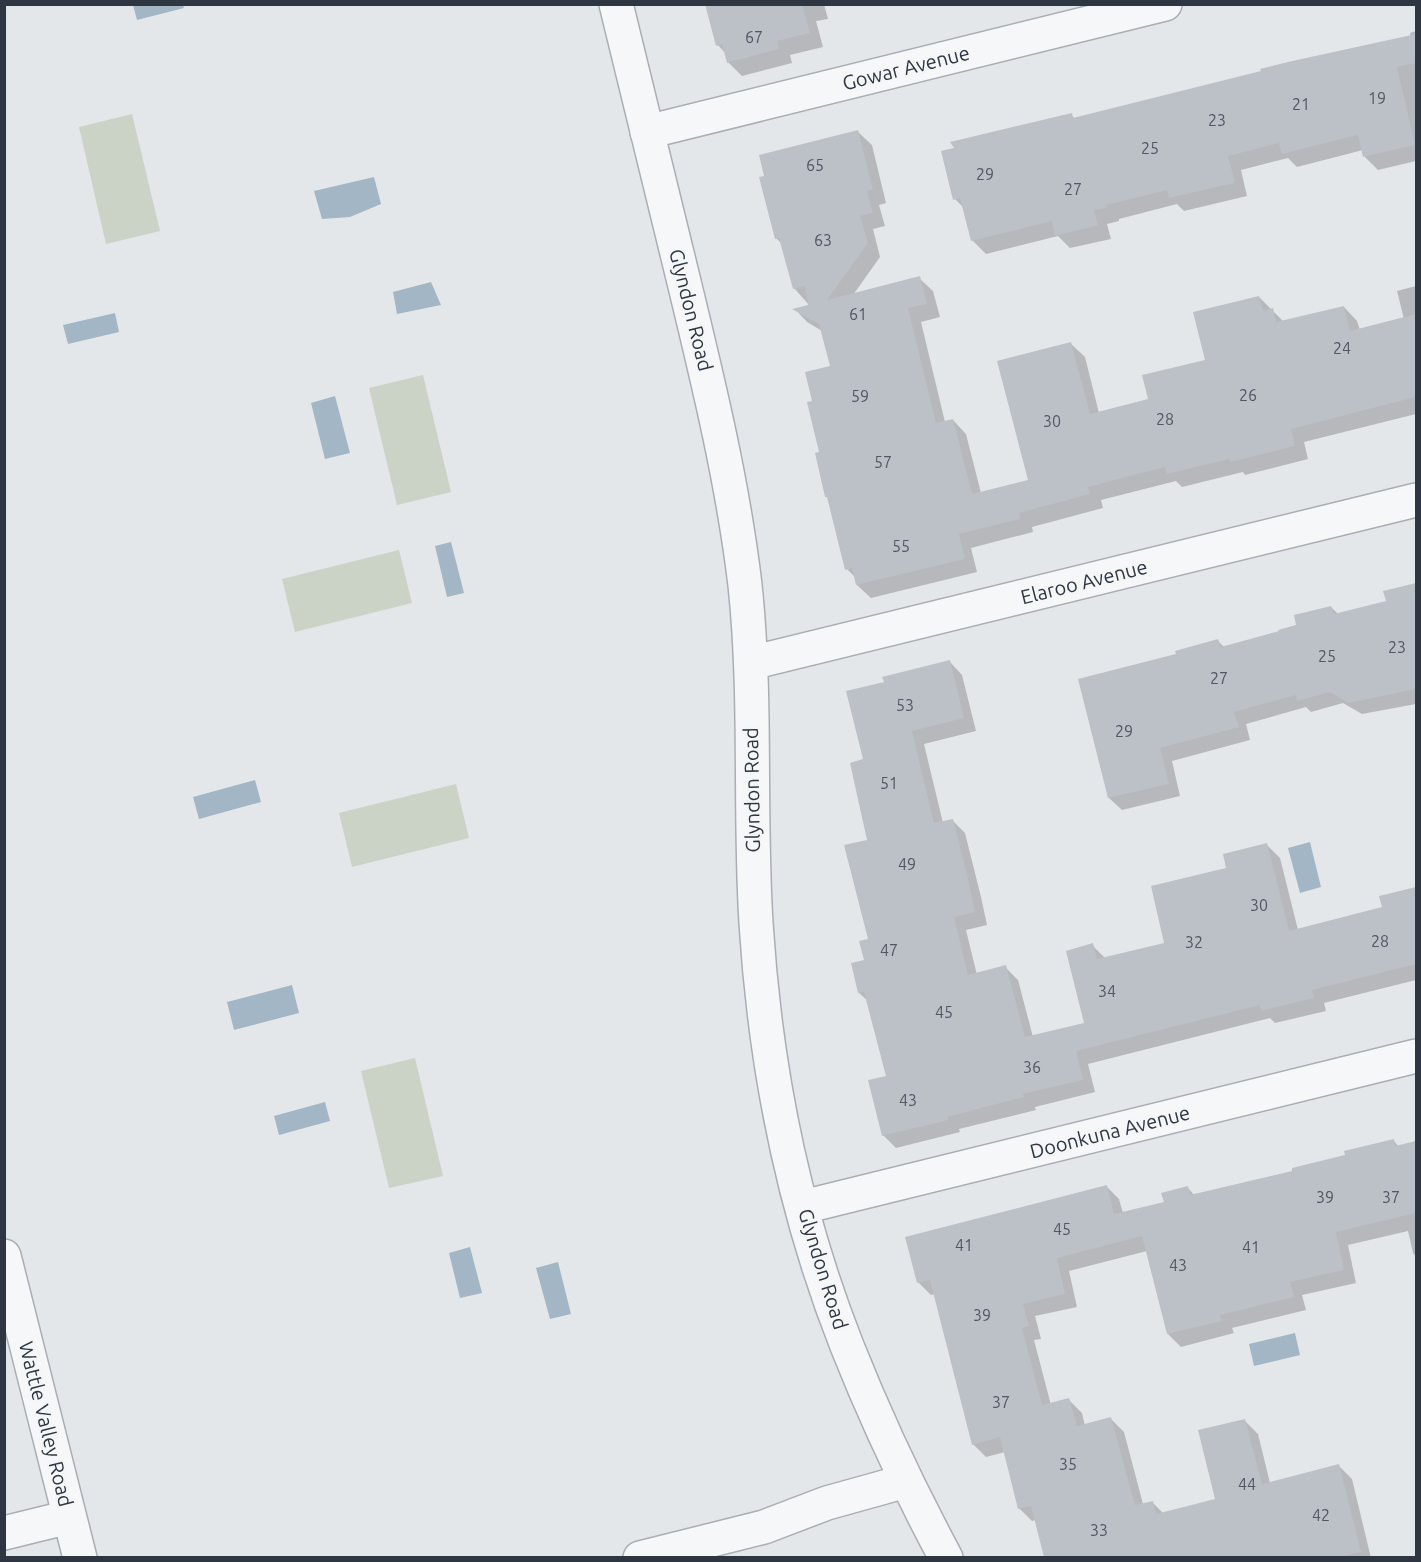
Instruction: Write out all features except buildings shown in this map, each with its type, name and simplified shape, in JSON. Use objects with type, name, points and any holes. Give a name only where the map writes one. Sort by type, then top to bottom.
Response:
[{"type":"street","name":"Glyndon Road","points":[[616,4],[723,448],[735,514],[744,578],[751,663],[752,842],[762,995],[779,1106],[813,1247],[846,1344],[911,1491],[946,1557]]},
{"type":"street","name":"Gowar Avenue","points":[[647,132],[1165,4]]},
{"type":"street","name":"Elaroo Avenue","points":[[751,663],[1416,500]]},
{"type":"street","name":"Doonkuna Avenue","points":[[803,1207],[1416,1056]]},
{"type":"street","name":"Wattle Valley Road","points":[[4,1256],[80,1557]]},
{"type":"street","points":[[640,1557],[764,1527],[827,1503],[911,1491]]},
{"type":"street","points":[[4,1533],[69,1517]]},
{"type":"shaded area","points":[[132,114],[160,231],[106,244],[79,127]]},
{"type":"shaded area","points":[[423,375],[451,492],[397,505],[369,388]]},
{"type":"shaded area","points":[[399,550],[412,603],[295,632],[282,579]]},
{"type":"shaded area","points":[[456,784],[469,838],[352,867],[339,813]]},
{"type":"shaded area","points":[[415,1058],[443,1176],[389,1188],[361,1071]]},
{"type":"water","points":[[133,5],[183,5],[184,8],[137,20]]},
{"type":"water","points":[[374,177],[381,204],[350,217],[322,219],[314,191]]},
{"type":"water","points":[[431,282],[441,305],[397,314],[393,292]]},
{"type":"water","points":[[115,313],[119,332],[68,344],[63,325]]},
{"type":"water","points":[[335,396],[350,453],[325,459],[311,403]]},
{"type":"water","points":[[451,542],[464,593],[447,597],[435,546]]},
{"type":"water","points":[[255,780],[261,802],[199,819],[193,797]]},
{"type":"water","points":[[1310,842],[1321,887],[1300,893],[1288,848]]},
{"type":"water","points":[[292,985],[299,1013],[234,1030],[227,1002]]},
{"type":"water","points":[[325,1102],[330,1121],[279,1135],[274,1116]]},
{"type":"water","points":[[470,1247],[482,1293],[460,1298],[449,1253]]},
{"type":"water","points":[[558,1262],[571,1314],[550,1319],[536,1268]]},
{"type":"water","points":[[1295,1333],[1300,1355],[1254,1366],[1249,1344]]}]
